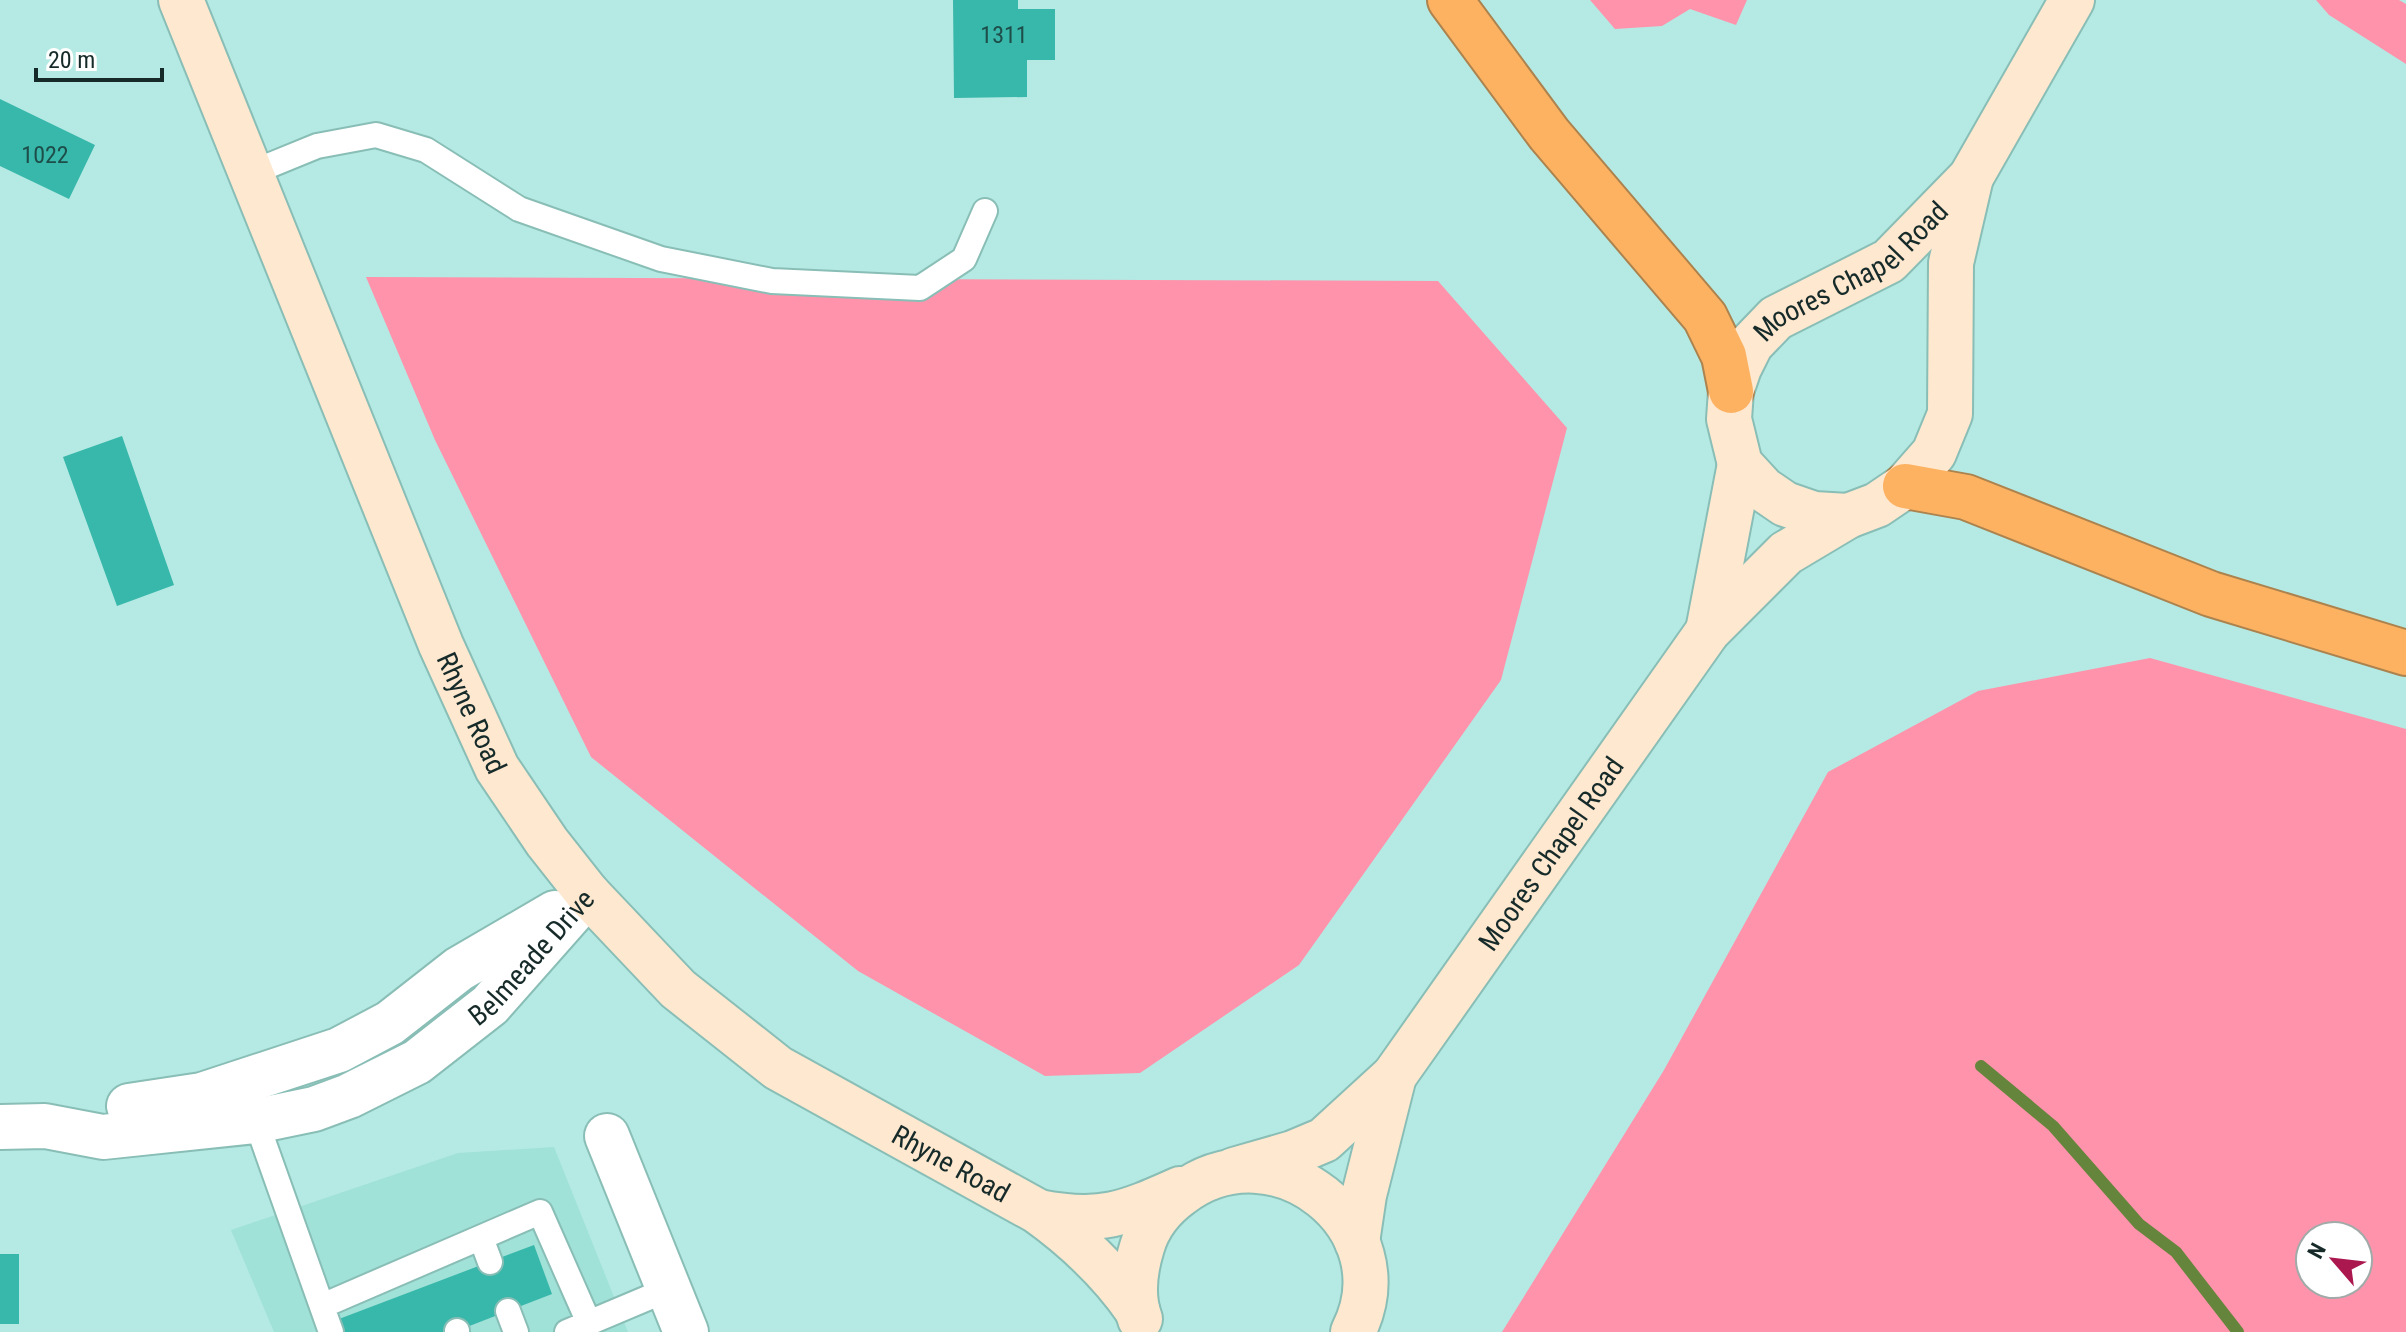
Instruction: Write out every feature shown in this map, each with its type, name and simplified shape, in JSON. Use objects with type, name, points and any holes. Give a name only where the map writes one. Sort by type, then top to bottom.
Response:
[{"type":"highway","points":[[1450,0],[1549,134],[1705,317],[1724,356],[1731,391]]},
{"type":"highway","points":[[1905,486],[1966,497],[2211,594],[2406,653]]},
{"type":"main road","name":"Rhyne Road","points":[[181,0],[441,645],[497,768],[588,894],[678,989],[778,1068],[1037,1211],[1069,1234],[1115,1279],[1141,1321]]},
{"type":"main road","name":"Moores Chapel Road","points":[[1708,631],[1740,464],[1729,419],[1731,391],[1751,344],[1776,318],[1889,261],[1971,177],[2072,0]]},
{"type":"main road","name":"Moores Chapel Road","points":[[1215,1176],[1293,1153],[1324,1140],[1394,1076],[1708,631],[1786,553],[1848,516],[1877,505],[1905,486],[1934,453],[1950,414],[1951,263],[1971,177]]},
{"type":"main road","name":"Moores Chapel Road","points":[[1740,464],[1763,489],[1785,504],[1814,514],[1848,516]]},
{"type":"main road","name":"Moores Chapel Road","points":[[1357,1242],[1364,1195],[1394,1076]]},
{"type":"main road","points":[[1141,1321],[1134,1272],[1145,1236],[1166,1205],[1215,1176],[1272,1170],[1308,1184],[1337,1209],[1357,1242],[1365,1280],[1360,1319],[1353,1332]]},
{"type":"main road","name":"Rhyne Road","points":[[1037,1211],[1074,1219],[1104,1218],[1215,1176]]},
{"type":"street","name":"Belmeade Drive","points":[[0,1127],[45,1126],[103,1137],[256,1121],[314,1109],[417,1062],[490,1005],[588,894]]},
{"type":"street","name":"Belmeade Drive","points":[[45,1126],[109,1108],[202,1095],[339,1050],[390,1023],[459,969],[588,894]]},
{"type":"street","points":[[607,1136],[686,1332]]},
{"type":"lane","points":[[251,173],[317,146],[376,135],[426,150],[519,209],[661,259],[787,282],[920,288],[964,259],[985,211]]},
{"type":"lane","points":[[256,1121],[331,1332]]},
{"type":"lane","points":[[322,1306],[382,1292],[434,1271],[481,1238],[540,1212],[578,1327],[669,1289]]},
{"type":"lane","points":[[481,1238],[490,1262]]},
{"type":"shaded area","points":[[1590,0],[1747,0],[1736,25],[1690,9],[1662,26],[1615,29]]},
{"type":"shaded area","points":[[2316,0],[2399,0],[2406,4],[2406,64],[2329,15]]},
{"type":"shaded area","points":[[366,277],[1438,281],[1567,428],[1501,680],[1299,965],[1140,1073],[1045,1076],[858,971],[591,757],[435,440]]},
{"type":"shaded area","points":[[2150,658],[2406,729],[2406,1332],[1502,1332],[1664,1070],[1828,772],[1978,691]]},
{"type":"shaded area","points":[[554,1147],[628,1332],[274,1332],[231,1230],[458,1153]]},
{"type":"building","points":[[953,0],[1018,0],[1018,9],[1055,9],[1055,60],[1027,60],[1027,97],[954,98]]},
{"type":"building","points":[[0,99],[95,145],[69,199],[0,166]]},
{"type":"building","points":[[122,436],[174,585],[117,606],[63,457]]},
{"type":"building","points":[[534,1245],[552,1294],[454,1332],[344,1332],[339,1319]]},
{"type":"building","points":[[0,1254],[19,1254],[19,1324],[0,1324]]},
{"type":"waterway","points":[[1981,1066],[2053,1126],[2139,1224],[2176,1252],[2238,1332]]}]
